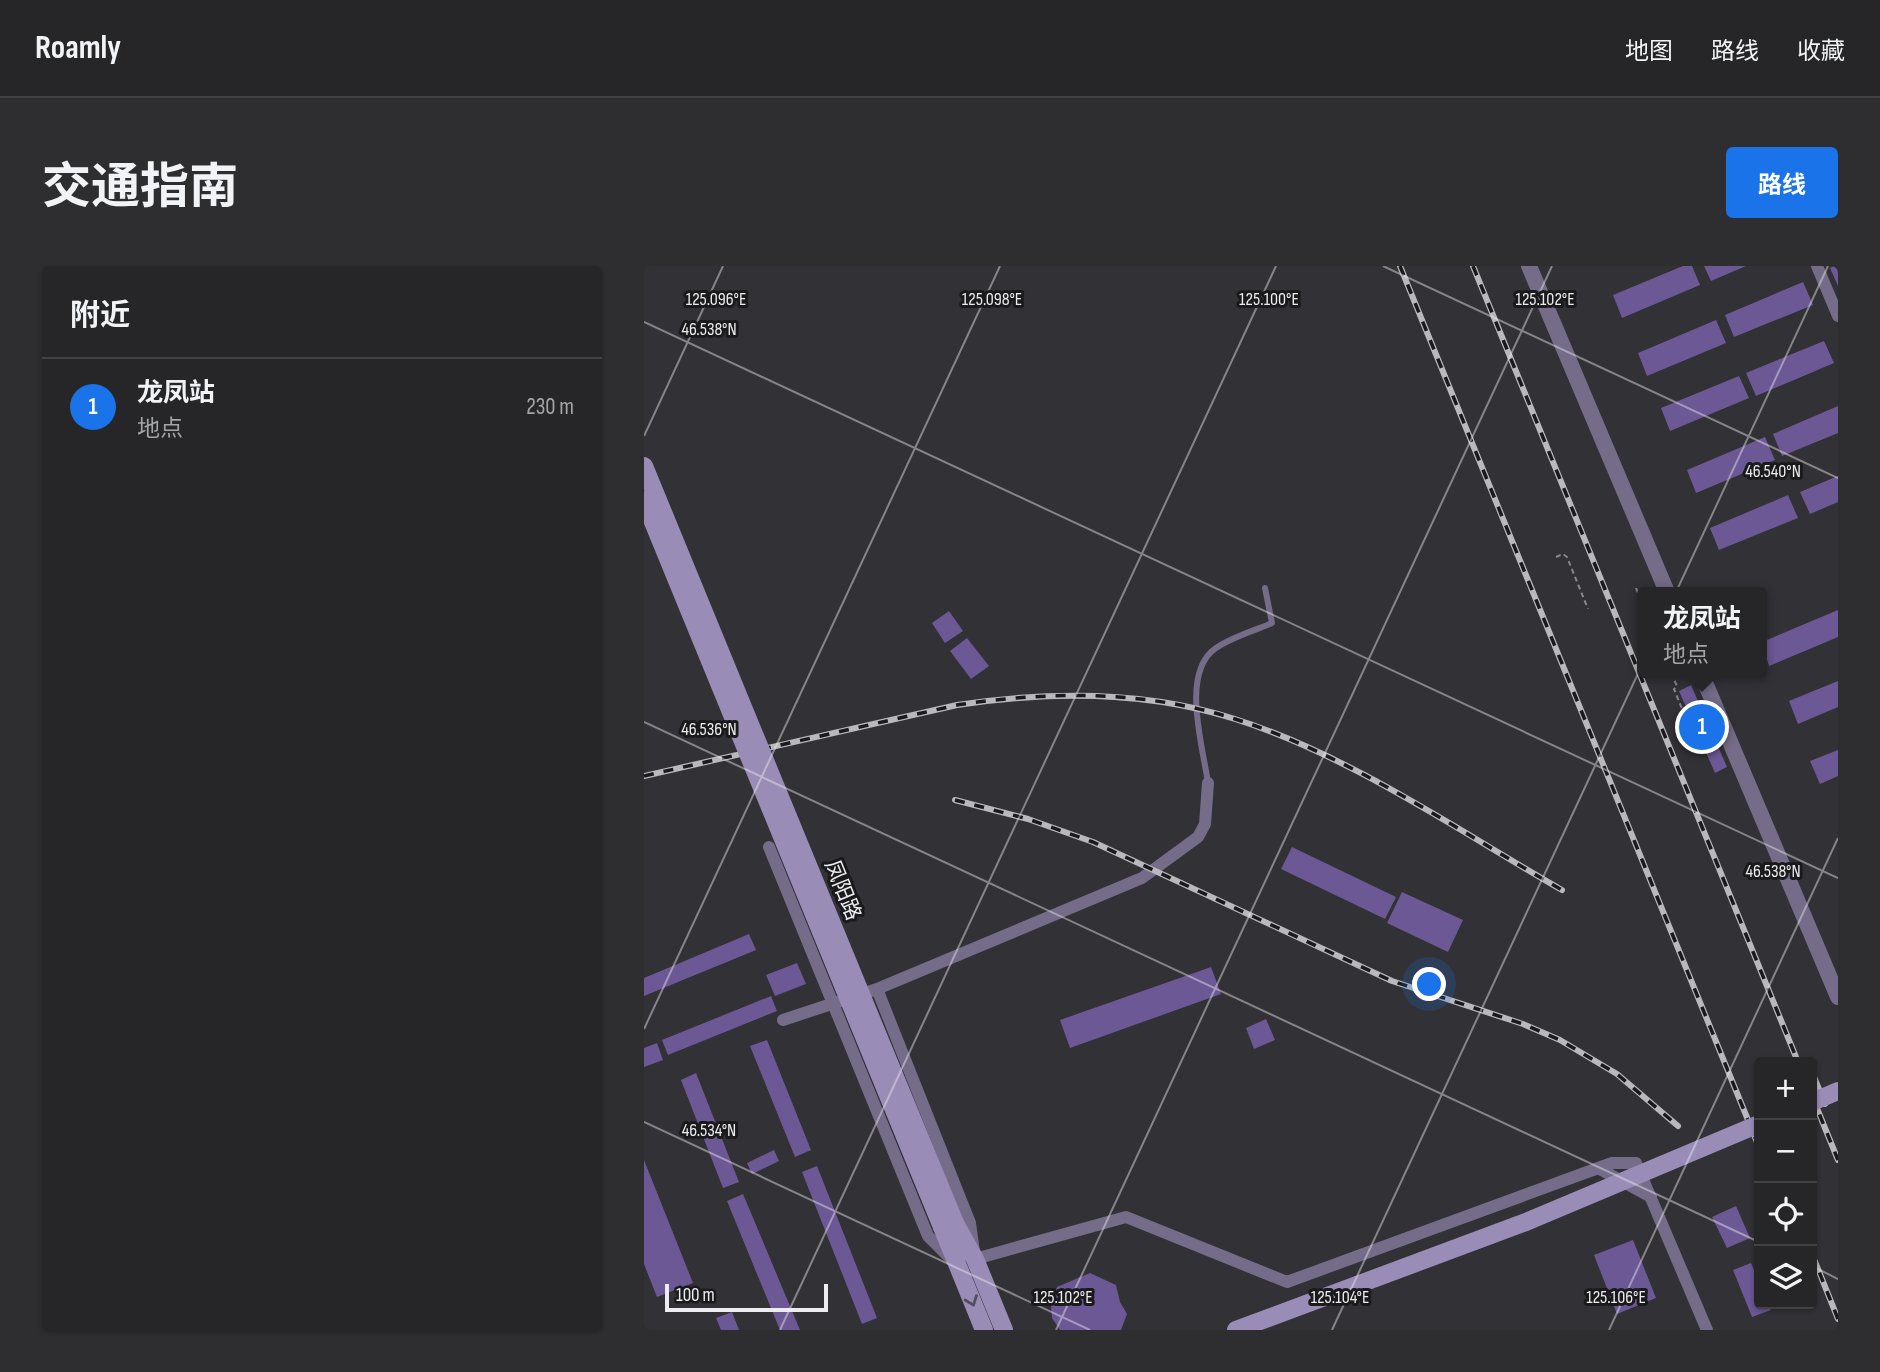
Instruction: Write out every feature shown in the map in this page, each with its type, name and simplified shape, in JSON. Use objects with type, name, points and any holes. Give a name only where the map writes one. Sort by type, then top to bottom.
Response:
[{"type":"main road","name":"凤阳路","points":[[644,466],[948,1225]]},
{"type":"main road","name":"凤阳路","points":[[644,500],[948,1225],[1004,1330]]},
{"type":"main road","points":[[1817,1100],[1838,1091]]},
{"type":"main road","points":[[1817,1109],[1838,1100]]},
{"type":"main road","points":[[1236,1330],[1526,1222],[1754,1126]]},
{"type":"main road","points":[[1266,1330],[1754,1134]]},
{"type":"main road","points":[[967,1262],[984,1330]]},
{"type":"street","points":[[1529,266],[1665,587]]},
{"type":"street","points":[[1817,266],[1838,316]]},
{"type":"street","points":[[1703,678],[1838,997]]},
{"type":"street","points":[[783,1020],[877,989],[1142,878],[1198,837],[1205,824],[1208,783]]},
{"type":"street","points":[[769,847],[928,1236],[967,1262],[1126,1217],[1287,1282],[1598,1168],[1619,1162],[1636,1163],[1707,1330]]},
{"type":"street","points":[[877,989],[970,1223],[967,1262]]},
{"type":"street","points":[[1598,1168],[1651,1197]]},
{"type":"lane","points":[[1208,783],[1197,711],[1196,680],[1205,659],[1216,648],[1272,623],[1265,589]]},
{"type":"path","points":[[1556,557],[1563,554],[1567,557],[1588,609]]},
{"type":"path","points":[[1673,678],[1677,686],[1674,689],[1691,731],[1720,719]]},
{"type":"building","points":[[1683,266],[1692,266],[1700,285],[1622,318],[1613,295]]},
{"type":"building","points":[[1704,266],[1746,266],[1711,281]]},
{"type":"building","points":[[1838,266],[1838,286],[1830,268]]},
{"type":"building","points":[[1803,282],[1813,305],[1734,337],[1725,315]]},
{"type":"building","points":[[1716,320],[1726,343],[1647,376],[1638,353]]},
{"type":"building","points":[[1824,341],[1834,363],[1756,396],[1746,373]]},
{"type":"building","points":[[1739,376],[1749,398],[1670,431],[1661,408]]},
{"type":"building","points":[[1838,406],[1838,433],[1782,456],[1773,434]]},
{"type":"building","points":[[1765,437],[1775,460],[1696,493],[1687,470]]},
{"type":"building","points":[[1838,476],[1838,502],[1810,514],[1800,492]]},
{"type":"building","points":[[1788,495],[1798,518],[1719,550],[1710,528]]},
{"type":"building","points":[[1838,610],[1838,637],[1769,666],[1767,640]]},
{"type":"building","points":[[949,611],[963,631],[945,643],[932,623]]},
{"type":"building","points":[[967,638],[989,666],[971,679],[950,651]]},
{"type":"building","points":[[1838,681],[1838,707],[1798,724],[1789,701]]},
{"type":"building","points":[[1691,685],[1727,767],[1715,773],[1679,691]]},
{"type":"building","points":[[1838,750],[1838,776],[1820,784],[1810,761]]},
{"type":"building","points":[[1292,847],[1396,897],[1385,919],[1281,869]]},
{"type":"building","points":[[1402,892],[1463,920],[1448,952],[1387,923]]},
{"type":"building","points":[[749,934],[756,950],[644,996],[644,978]]},
{"type":"building","points":[[797,963],[806,984],[775,996],[766,975]]},
{"type":"building","points":[[1211,967],[1221,994],[1070,1048],[1060,1020]]},
{"type":"building","points":[[771,996],[777,1011],[668,1055],[662,1040]]},
{"type":"building","points":[[1266,1019],[1275,1040],[1254,1049],[1246,1028]]},
{"type":"building","points":[[767,1040],[811,1150],[795,1157],[750,1046]]},
{"type":"building","points":[[657,1043],[663,1060],[644,1067],[644,1048]]},
{"type":"building","points":[[696,1073],[739,1182],[723,1188],[681,1080]]},
{"type":"building","points":[[774,1150],[779,1161],[752,1174],[747,1163]]},
{"type":"building","points":[[644,1160],[693,1283],[657,1297],[644,1264]]},
{"type":"building","points":[[817,1166],[877,1318],[862,1324],[802,1172]]},
{"type":"building","points":[[743,1194],[800,1330],[780,1330],[727,1201]]},
{"type":"building","points":[[1736,1206],[1750,1238],[1727,1248],[1712,1217]]},
{"type":"building","points":[[1633,1240],[1656,1298],[1617,1314],[1594,1255]]},
{"type":"building","points":[[1751,1263],[1754,1270],[1754,1309],[1771,1310],[1752,1317],[1733,1270]]},
{"type":"building","points":[[1090,1273],[1116,1285],[1120,1302],[1127,1314],[1121,1330],[1060,1330],[1052,1318],[1051,1305],[1057,1287]]},
{"type":"building","points":[[732,1312],[739,1330],[721,1330],[716,1318]]},
{"type":"railway","points":[[1400,266],[1754,1135]]},
{"type":"railway","points":[[1473,266],[1637,668]]},
{"type":"railway","points":[[1641,678],[1796,1057]]},
{"type":"railway","points":[[644,776],[957,705],[1027,697],[1132,698],[1201,709],[1278,734],[1403,796],[1562,890]]},
{"type":"railway","points":[[955,800],[1028,819],[1093,842],[1392,981],[1523,1024],[1560,1040],[1617,1074],[1678,1126]]},
{"type":"railway","points":[[1817,1084],[1825,1104]]},
{"type":"railway","points":[[1817,1108],[1838,1160]]},
{"type":"railway","points":[[1817,1266],[1838,1319]]},
{"type":"place","name":"龙凤站","points":[[1702,727]]}]
